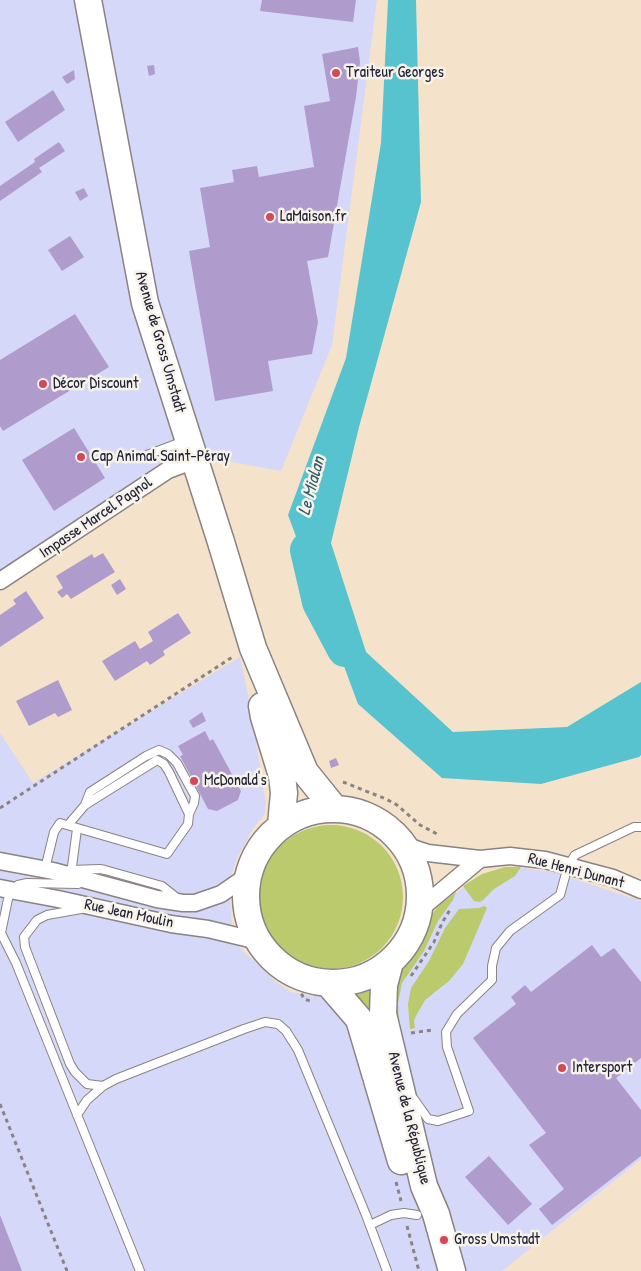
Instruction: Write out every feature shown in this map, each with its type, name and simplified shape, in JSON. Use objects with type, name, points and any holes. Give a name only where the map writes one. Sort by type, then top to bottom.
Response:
[{"type":"main road","name":"Avenue de Gross Umstadt","points":[[88,0],[145,303],[192,450],[264,717],[282,776],[284,793],[281,825]]},
{"type":"main road","name":"Avenue de Gross Umstadt","points":[[247,649],[304,772],[334,808]]},
{"type":"main road","points":[[334,808],[350,810],[373,819],[393,833],[404,845],[412,860],[418,876],[420,893],[419,910],[411,935],[390,962],[376,972],[361,978],[339,983],[328,983],[309,980],[291,972],[272,958],[258,941],[247,914],[245,895],[250,866],[260,847],[273,831],[306,812],[334,808]]},
{"type":"main road","name":"Avenue de la République","points":[[390,962],[384,985],[383,1014],[424,1186],[436,1214],[452,1271]]},
{"type":"main road","name":"Avenue de la République","points":[[328,983],[359,1019],[418,1215],[437,1271]]},
{"type":"street","name":"Impasse Marcel Pagnol","points":[[0,581],[168,470],[192,450]]},
{"type":"street","name":"Rue Henri Dunant","points":[[404,845],[428,852],[480,859],[510,856],[528,857],[613,878],[641,890]]},
{"type":"street","points":[[419,910],[480,859]]},
{"type":"street","name":"Rue Jean Moulin","points":[[0,861],[71,873],[101,884],[157,900],[183,903],[195,903],[221,894],[247,876]]},
{"type":"street","name":"Rue Jean Moulin","points":[[6,889],[148,920],[208,929],[258,941]]},
{"type":"lane","points":[[147,455],[192,450]]},
{"type":"lane","points":[[64,824],[167,854],[188,824],[195,796],[178,763],[168,754],[159,750],[146,756],[90,792],[85,805]]},
{"type":"lane","points":[[49,870],[54,832],[85,805],[157,760],[164,764],[169,772],[189,814]]},
{"type":"lane","points":[[412,1095],[428,1119],[438,1121],[468,1111],[447,1047],[446,1032],[457,1014],[492,980],[492,966],[496,948],[510,931],[560,895],[568,866],[576,855],[634,827],[641,827]]},
{"type":"lane","points":[[77,829],[71,873],[100,869],[162,886],[183,903]]},
{"type":"lane","points":[[101,884],[27,883],[6,889],[8,899],[0,933],[16,963],[140,1271]]},
{"type":"lane","points":[[95,907],[48,915],[36,920],[24,937],[24,947],[70,1064],[87,1084],[103,1086]]},
{"type":"lane","points":[[77,1115],[87,1100],[103,1086],[244,1029],[265,1022],[278,1024],[286,1031],[298,1050],[387,1271]]},
{"type":"lane","points":[[391,1046],[408,1086]]},
{"type":"lane","points":[[370,1226],[391,1215],[404,1213],[418,1215]]},
{"type":"path","points":[[0,808],[247,649]]},
{"type":"path","points":[[391,1046],[428,1030],[446,1032]]},
{"type":"path","points":[[0,1104],[67,1271]]},
{"type":"shaded area","points":[[0,0],[377,0],[332,345],[281,471],[178,452],[0,573]]},
{"type":"shaded area","points":[[240,657],[251,709],[266,805],[264,816],[254,827],[236,860],[231,877],[232,924],[240,948],[276,982],[291,992],[326,998],[361,995],[397,977],[411,960],[448,899],[472,881],[503,869],[525,868],[556,873],[641,901],[641,1159],[502,1271],[0,1271],[0,733],[33,783]]},
{"type":"green space","points":[[331,825],[359,830],[382,846],[398,869],[403,897],[398,925],[382,948],[359,964],[331,969],[303,964],[280,948],[264,925],[259,897],[264,869],[280,846],[303,830]]},
{"type":"green space","points":[[505,867],[521,867],[515,876],[494,889],[480,902],[474,901],[463,886],[482,874]]},
{"type":"green space","points":[[456,892],[453,900],[438,921],[424,951],[402,983],[398,1003],[399,1024],[394,1009],[399,973],[421,942],[433,913],[439,905]]},
{"type":"green space","points":[[484,906],[487,908],[463,964],[449,981],[425,1000],[414,1020],[415,1028],[410,1029],[408,1004],[411,988],[429,961],[445,928],[459,909]]},
{"type":"green space","points":[[371,989],[370,1000],[373,1019],[351,995]]},
{"type":"water","name":"Le Mialan","points":[[388,0],[416,0],[421,202],[359,427],[331,543],[366,652],[453,732],[567,727],[641,682],[641,755],[541,784],[442,778],[358,704],[288,515],[346,358],[381,143]]},
{"type":"building","points":[[262,0],[356,0],[353,22],[260,11]]},
{"type":"building","name":"LaMaison.fr","points":[[358,47],[360,62],[356,97],[328,257],[307,261],[318,322],[312,354],[268,361],[273,391],[215,401],[189,251],[210,247],[200,188],[234,182],[232,170],[257,166],[259,177],[314,167],[304,106],[330,101],[322,54]]},
{"type":"building","points":[[154,65],[155,74],[149,76],[147,66]]},
{"type":"building","points":[[74,70],[75,79],[67,84],[62,77]]},
{"type":"building","points":[[53,90],[65,110],[18,142],[5,122]]},
{"type":"building","points":[[59,142],[65,151],[39,168],[42,172],[0,201],[0,186],[35,162],[34,159]]},
{"type":"building","points":[[84,188],[88,196],[80,201],[75,192]]},
{"type":"building","points":[[70,236],[84,257],[62,271],[48,250]]},
{"type":"building","points":[[75,314],[109,367],[3,431],[0,426],[0,360]]},
{"type":"building","points":[[74,428],[105,478],[54,511],[22,460]]},
{"type":"building","points":[[103,553],[115,572],[71,599],[67,594],[62,598],[57,592],[63,588],[56,576],[92,554],[94,558]]},
{"type":"building","points":[[120,579],[126,589],[117,595],[111,585]]},
{"type":"building","points":[[26,591],[44,618],[0,647],[0,615],[16,604],[13,600]]},
{"type":"building","points":[[178,613],[191,633],[163,651],[165,655],[150,665],[147,661],[115,681],[102,661],[135,641],[140,649],[153,641],[148,632]]},
{"type":"building","points":[[58,680],[72,710],[58,717],[55,713],[29,726],[16,701]]},
{"type":"building","points":[[202,712],[206,721],[193,728],[189,721]]},
{"type":"building","points":[[205,731],[210,741],[213,739],[241,791],[238,800],[217,811],[208,809],[180,756],[183,755],[178,746]]},
{"type":"building","points":[[336,758],[339,765],[331,768],[329,761]]},
{"type":"building","name":"Intersport","points":[[592,945],[601,957],[614,948],[641,982],[641,1058],[616,1078],[641,1110],[641,1156],[552,1225],[539,1209],[564,1189],[529,1145],[546,1133],[473,1038],[516,1004],[511,997],[525,985],[531,992]]},
{"type":"building","points":[[489,1156],[532,1204],[508,1225],[465,1177]]},
{"type":"building","points":[[0,1215],[22,1271],[0,1271]]},
{"type":"waterway","name":"Le Mialan","points":[[308,550],[320,602],[345,649]]},
{"type":"place","name":"Traiteur Georges","points":[[336,73]]},
{"type":"place","name":"LaMaison.fr","points":[[270,217]]},
{"type":"place","name":"Décor Discount","points":[[43,384]]},
{"type":"place","name":"Cap Animal Saint-Péray","points":[[81,457]]},
{"type":"place","name":"McDonald's","points":[[194,781]]},
{"type":"place","name":"Intersport","points":[[562,1068]]},
{"type":"place","name":"Gross Umstadt","points":[[444,1240]]}]
